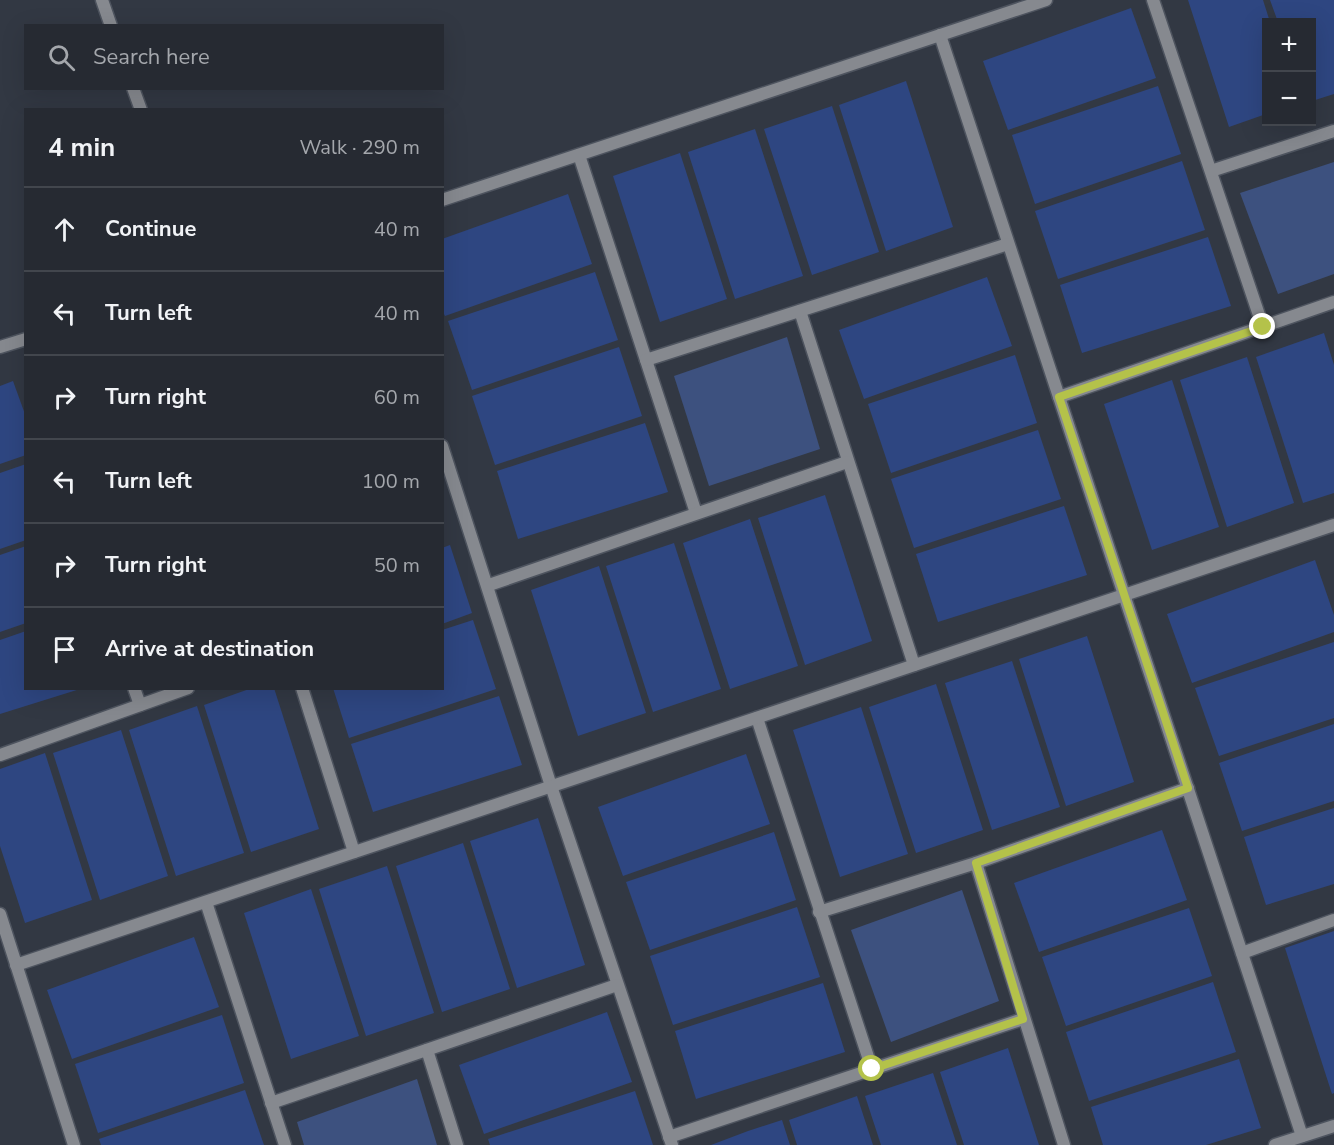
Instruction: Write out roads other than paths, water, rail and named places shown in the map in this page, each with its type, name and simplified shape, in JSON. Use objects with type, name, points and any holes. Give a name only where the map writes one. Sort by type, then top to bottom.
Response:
[{"type":"street","points":[[102,0],[110,24]]},
{"type":"street","points":[[444,199],[1046,0]]},
{"type":"street","points":[[1153,0],[1263,327]]},
{"type":"street","points":[[940,35],[1302,1136]]},
{"type":"street","points":[[134,90],[140,108]]},
{"type":"street","points":[[1211,171],[1334,131]]},
{"type":"street","points":[[579,155],[696,513]]},
{"type":"street","points":[[646,360],[1008,244]]},
{"type":"street","points":[[1059,397],[1334,302]]},
{"type":"street","points":[[800,311],[914,665]]},
{"type":"street","points":[[0,347],[24,343]]},
{"type":"street","points":[[444,452],[489,585],[551,786],[670,1141],[872,1069],[1023,1019]]},
{"type":"street","points":[[489,585],[847,462]]},
{"type":"street","points":[[16,965],[1334,526]]},
{"type":"street","points":[[135,690],[140,705]]},
{"type":"street","points":[[0,755],[182,690]]},
{"type":"street","points":[[303,690],[354,852]]},
{"type":"street","points":[[757,718],[872,1069]]},
{"type":"street","points":[[819,912],[976,863],[1188,788]]},
{"type":"street","points":[[976,863],[1064,1145]]},
{"type":"street","points":[[206,902],[285,1145]]},
{"type":"street","points":[[0,914],[74,1145]]},
{"type":"street","points":[[1242,953],[1334,920]]},
{"type":"street","points":[[271,1103],[617,985]]},
{"type":"street","points":[[427,1050],[457,1145]]},
{"type":"street","points":[[1275,1145],[1334,1126]]}]
